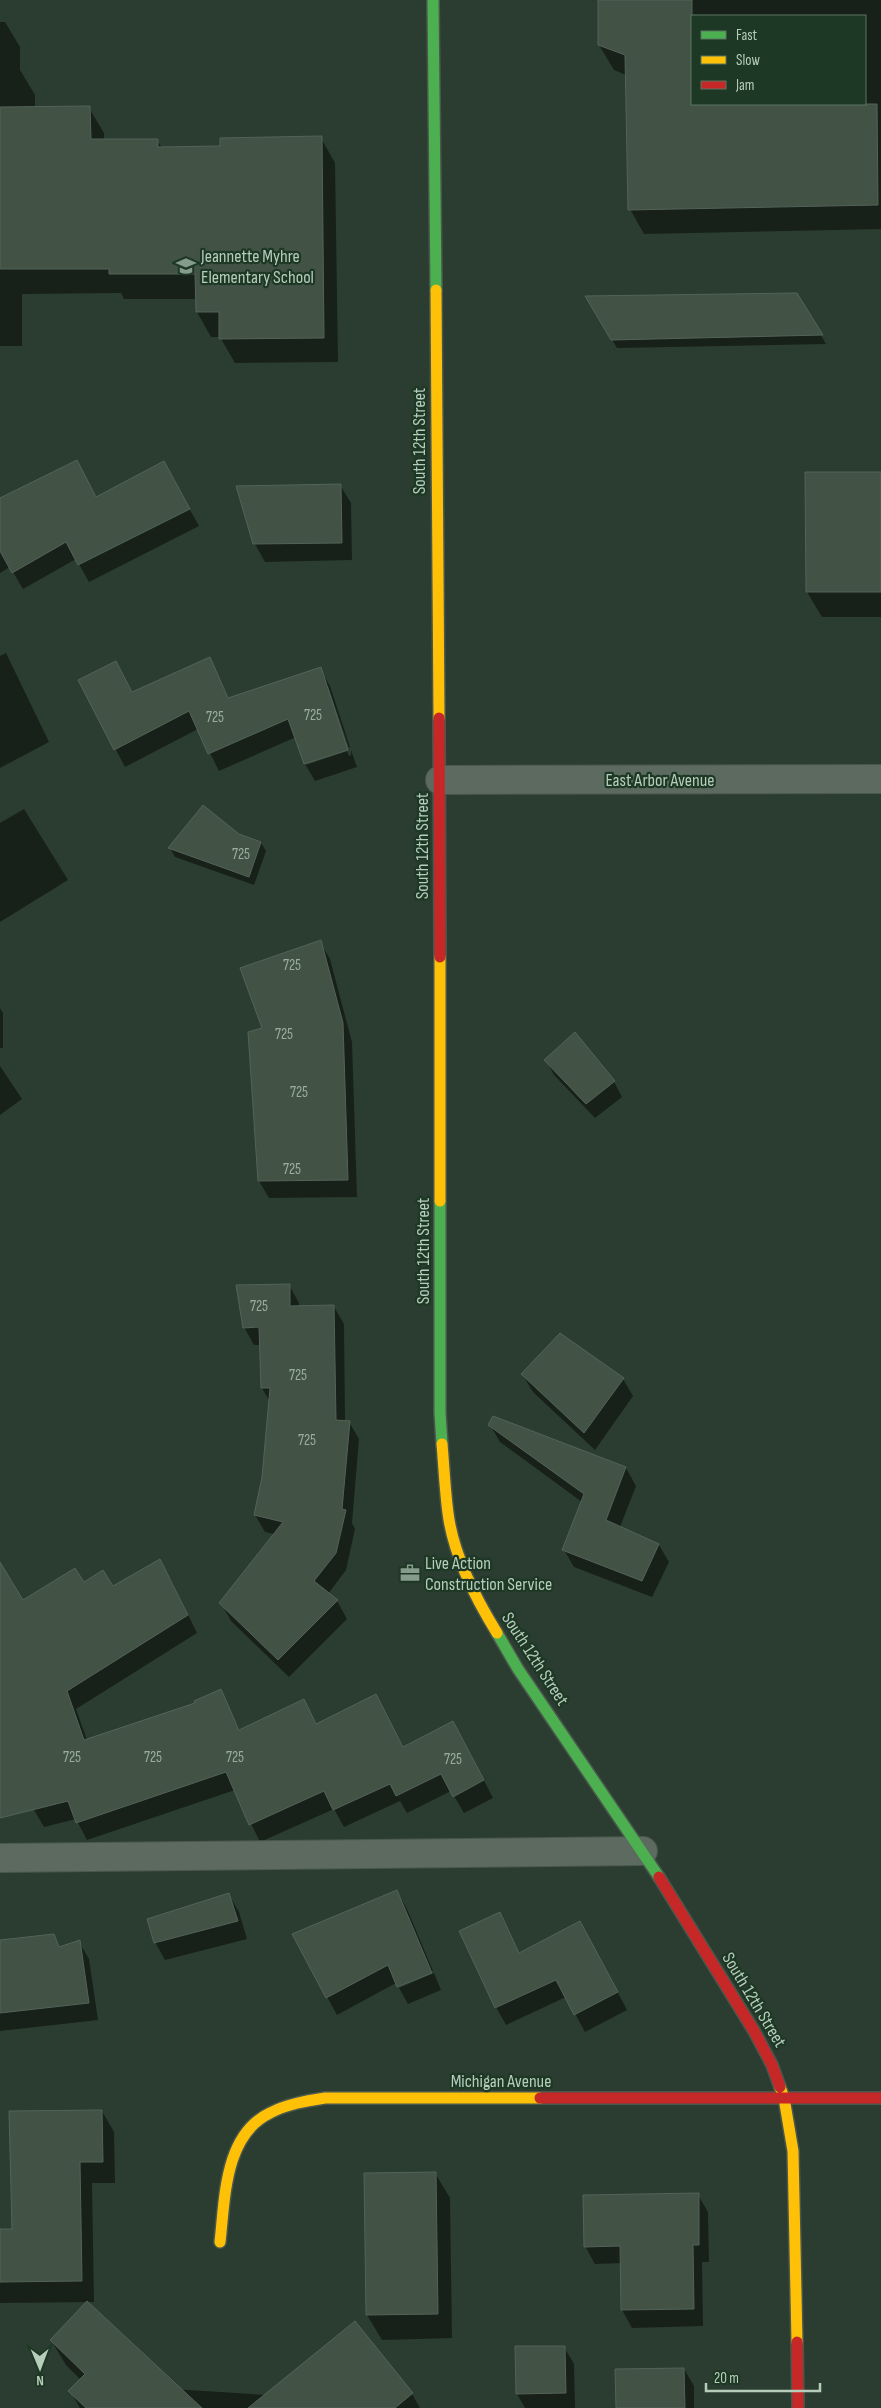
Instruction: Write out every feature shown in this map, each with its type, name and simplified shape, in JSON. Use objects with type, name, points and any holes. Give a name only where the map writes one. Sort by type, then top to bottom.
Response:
[{"type":"street","name":"South 12th Street","points":[[433,0],[440,780],[440,1413],[448,1515],[464,1569],[499,1639],[643,1852],[756,2035],[772,2065],[784,2098],[792,2142],[795,2182],[798,2408]]},
{"type":"street","name":"East Arbor Avenue","points":[[440,780],[881,779]]},
{"type":"street","points":[[0,1858],[643,1852]]},
{"type":"street","name":"Michigan Avenue","points":[[220,2242],[234,2153],[247,2128],[271,2110],[297,2101],[325,2098],[881,2098]]},
{"type":"building","points":[[598,0],[692,0],[691,105],[877,104],[878,205],[628,210],[625,55],[598,45]]},
{"type":"building","points":[[90,106],[91,139],[158,139],[158,147],[220,146],[220,138],[322,136],[324,338],[219,339],[219,312],[196,312],[195,274],[109,274],[109,269],[0,269],[0,107]]},
{"type":"building","points":[[797,293],[823,335],[611,340],[585,296]]},
{"type":"building","points":[[77,460],[96,497],[164,461],[190,509],[78,565],[66,542],[12,573],[0,551],[0,498]]},
{"type":"building","points":[[805,472],[881,472],[881,592],[806,592]]},
{"type":"building","points":[[341,484],[342,543],[253,544],[236,486]]},
{"type":"building","points":[[210,657],[228,698],[321,667],[348,750],[304,764],[288,719],[208,754],[189,711],[114,750],[78,680],[116,661],[132,692]]},
{"type":"building","points":[[203,805],[239,834],[261,842],[249,877],[168,848]]},
{"type":"building","points":[[321,940],[343,1023],[348,1180],[258,1181],[248,1032],[262,1028],[240,968]]},
{"type":"building","points":[[575,1032],[615,1081],[586,1104],[544,1060]]},
{"type":"building","points":[[290,1284],[290,1306],[334,1305],[336,1420],[350,1421],[342,1509],[346,1510],[336,1553],[314,1581],[338,1600],[278,1660],[219,1603],[283,1522],[254,1515],[262,1477],[270,1388],[261,1388],[259,1327],[243,1328],[236,1285]]},
{"type":"building","points":[[560,1333],[624,1378],[584,1433],[521,1374]]},
{"type":"building","points":[[493,1416],[626,1467],[606,1520],[659,1544],[642,1581],[562,1550],[584,1494],[488,1425]]},
{"type":"building","points":[[160,1559],[188,1615],[67,1691],[84,1740],[195,1703],[194,1701],[221,1689],[239,1730],[304,1699],[316,1724],[376,1694],[403,1747],[453,1721],[484,1780],[453,1797],[441,1774],[396,1796],[390,1784],[333,1810],[324,1791],[249,1825],[226,1772],[76,1823],[68,1801],[0,1818],[0,1562],[23,1600],[75,1568],[84,1582],[103,1570],[113,1586]]},
{"type":"building","points":[[397,1890],[432,1973],[397,1987],[388,1965],[326,1998],[292,1934]]},
{"type":"building","points":[[229,1893],[238,1921],[154,1943],[147,1919]]},
{"type":"building","points":[[500,1912],[519,1953],[580,1921],[618,1992],[574,2015],[556,1980],[495,2008],[459,1931]]},
{"type":"building","points":[[54,1934],[59,1947],[80,1940],[89,2003],[0,2013],[0,1940]]},
{"type":"building","points":[[102,2110],[103,2162],[80,2162],[82,2281],[0,2282],[0,2229],[12,2229],[9,2111]]},
{"type":"building","points":[[436,2172],[438,2314],[366,2315],[364,2173]]},
{"type":"building","points":[[699,2193],[699,2245],[693,2245],[694,2309],[621,2310],[620,2246],[584,2247],[583,2195]]},
{"type":"building","points":[[87,2301],[202,2408],[86,2408],[68,2391],[85,2374],[50,2340]]},
{"type":"building","points":[[355,2321],[413,2393],[395,2408],[248,2408]]},
{"type":"building","points":[[515,2346],[565,2346],[566,2393],[516,2394]]},
{"type":"building","points":[[684,2368],[685,2408],[616,2408],[615,2369]]},
{"type":"traffic: fast","points":[[433,0],[436,290]]},
{"type":"traffic: fast","points":[[440,1201],[440,1413],[442,1444]]},
{"type":"traffic: fast","points":[[497,1633],[518,1669],[659,1877]]},
{"type":"traffic: slow","points":[[436,290],[439,718]]},
{"type":"traffic: slow","points":[[440,957],[440,1201]]},
{"type":"traffic: slow","points":[[442,1444],[448,1513],[455,1544],[466,1575],[497,1633]]},
{"type":"traffic: slow","points":[[780,2087],[784,2098],[793,2151],[797,2342]]},
{"type":"traffic: slow","points":[[220,2242],[226,2188],[235,2152],[243,2136],[255,2123],[276,2110],[297,2103],[325,2098],[540,2098]]},
{"type":"traffic: jam","points":[[439,718],[440,957]]},
{"type":"traffic: jam","points":[[659,1877],[754,2031],[772,2065],[780,2087]]},
{"type":"traffic: jam","points":[[540,2098],[881,2098]]},
{"type":"traffic: jam","points":[[797,2342],[798,2408]]},
{"type":"place","name":"Jeannette Myhre Elementary School","points":[[186,266]]},
{"type":"place","name":"Live Action Construction Service","points":[[410,1573]]}]
